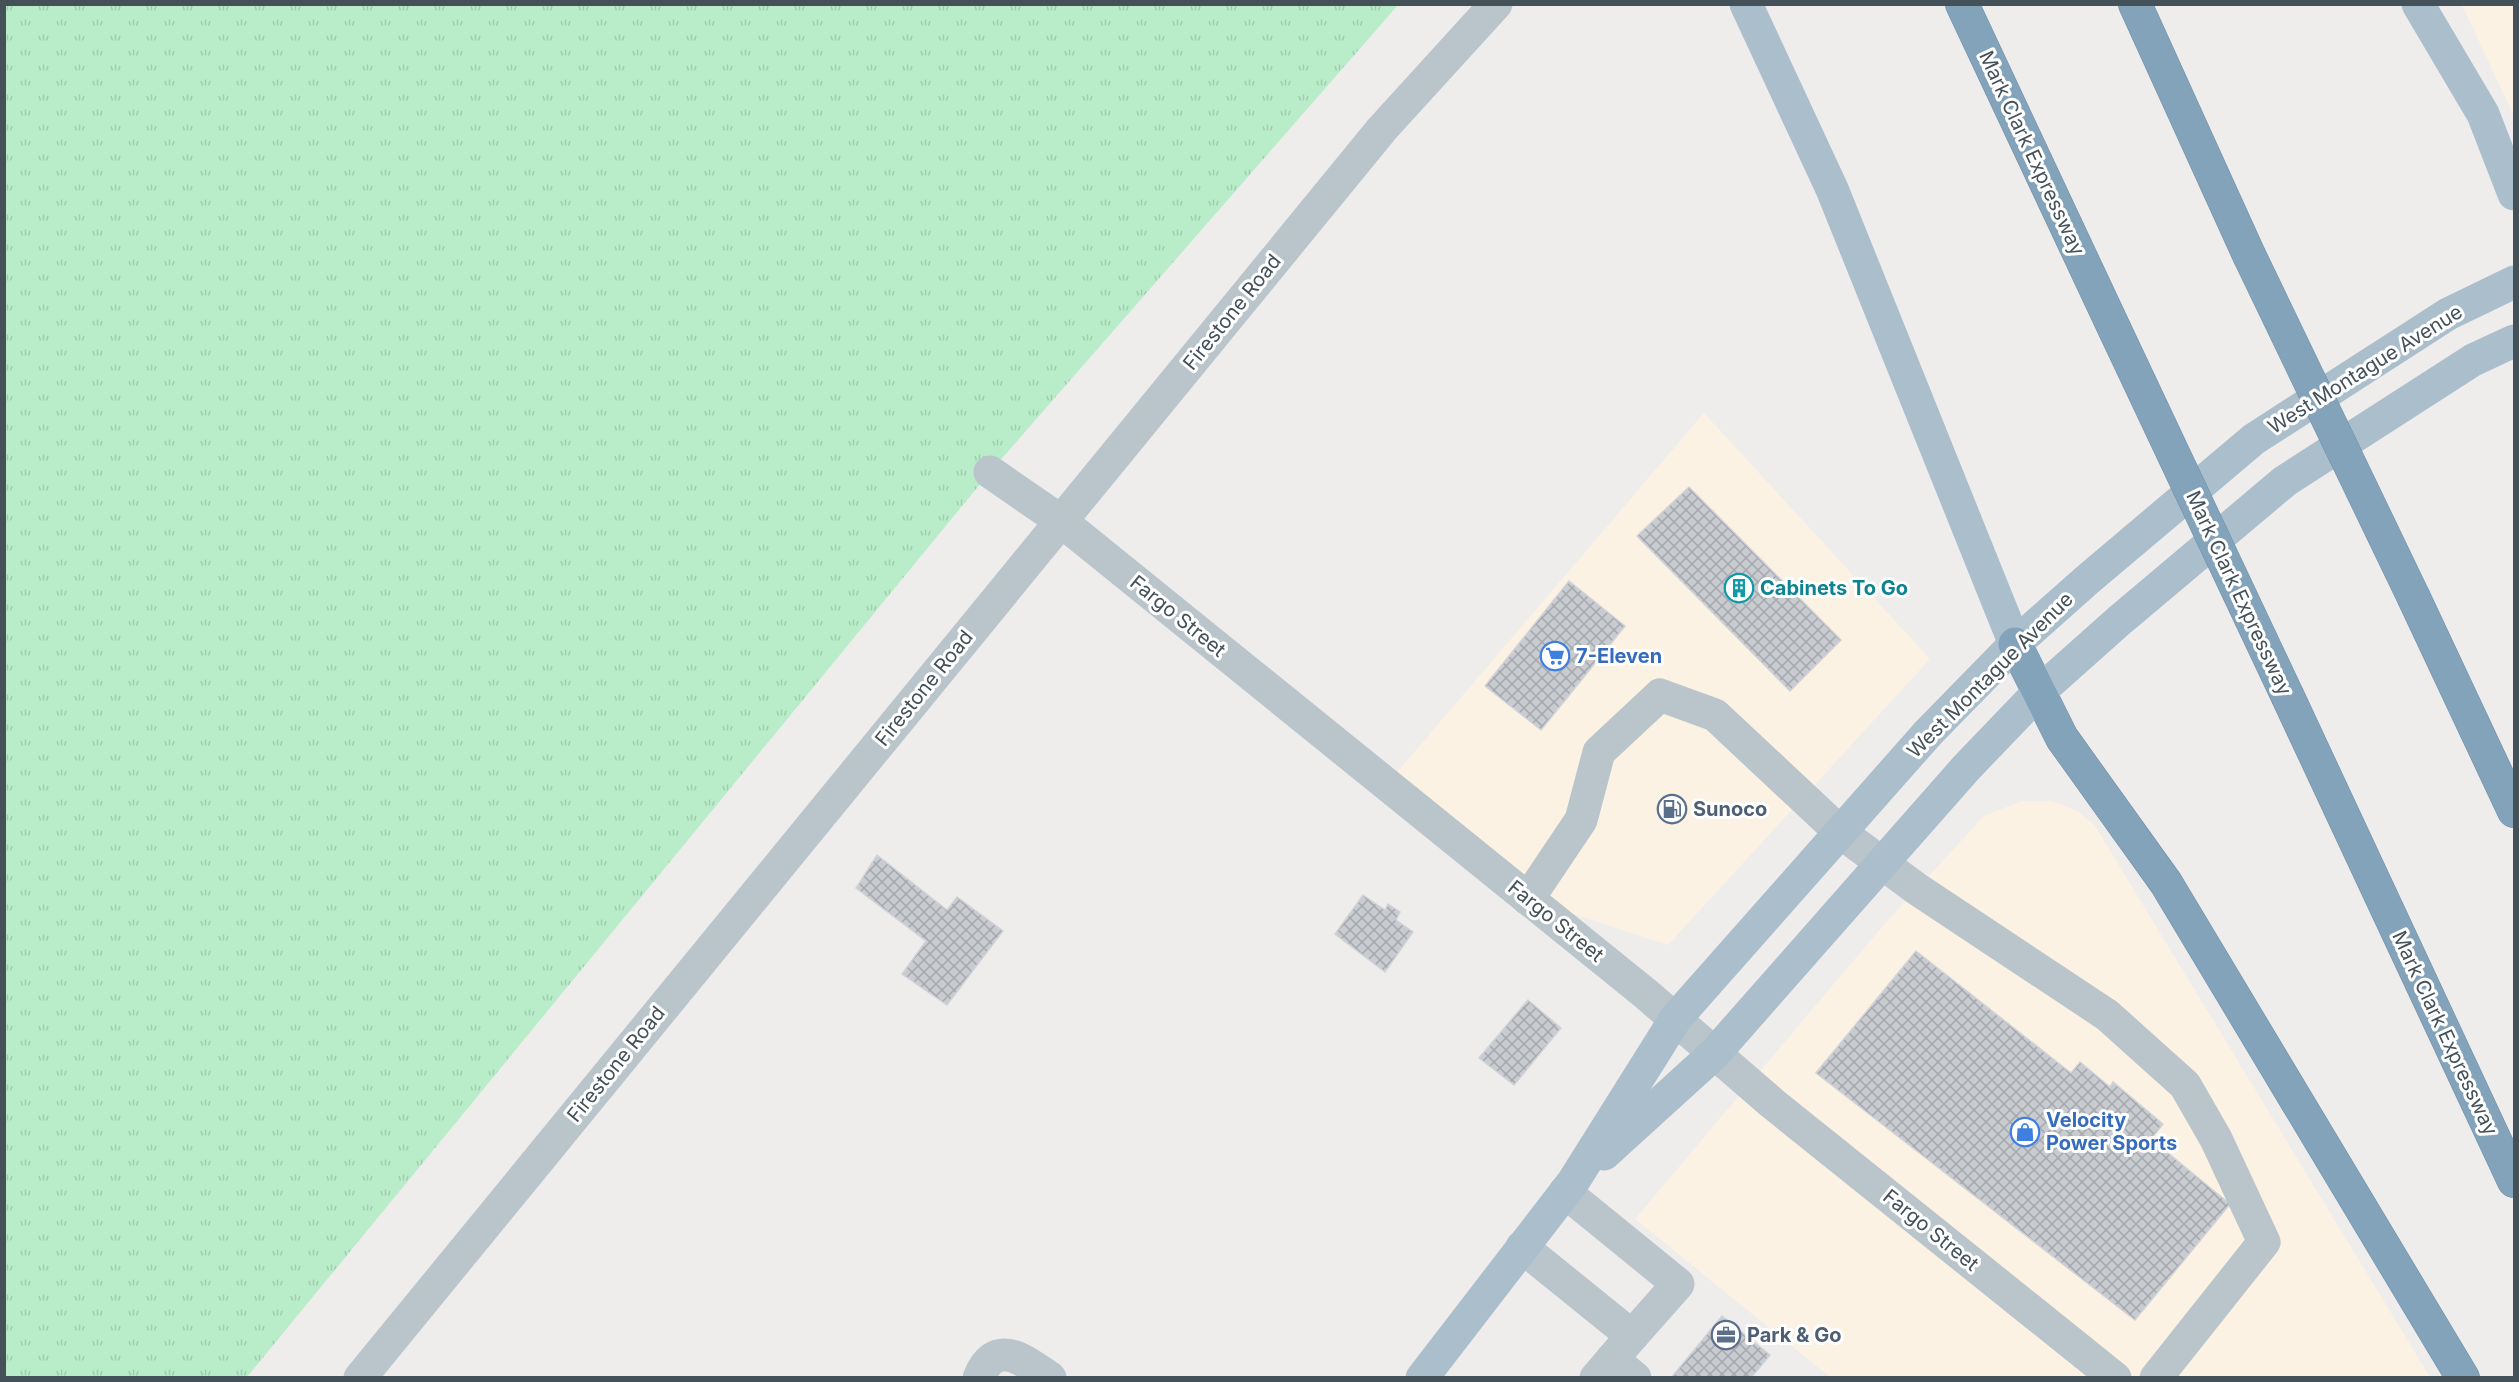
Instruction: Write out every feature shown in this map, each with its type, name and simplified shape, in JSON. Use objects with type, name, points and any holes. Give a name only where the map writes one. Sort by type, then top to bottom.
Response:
[{"type":"highway","name":"Mark Clark Expressway","points":[[1962,4],[2514,1181]]},
{"type":"highway","points":[[2135,4],[2249,255],[2514,811]]},
{"type":"highway","points":[[2015,644],[2062,738],[2166,883],[2463,1377]]},
{"type":"main road","points":[[1746,4],[1832,189],[2015,644]]},
{"type":"main road","points":[[2418,4],[2482,114],[2514,194]]},
{"type":"main road","name":"West Montague Avenue","points":[[1422,1377],[1569,1187],[1676,1018],[1928,733],[2015,644],[2087,579],[2254,439],[2448,314],[2514,282]]},
{"type":"main road","name":"West Montague Avenue","points":[[1569,1187],[1714,1054],[1966,768],[2038,693],[2121,619],[2285,481],[2473,360],[2514,341]]},
{"type":"street","name":"Firestone Road","points":[[360,1377],[1382,129],[1496,4]]},
{"type":"street","name":"Fargo Street","points":[[990,472],[1060,521],[1676,1018],[1714,1054],[1781,1110],[2115,1377]]},
{"type":"street","points":[[1528,899],[1581,820],[1599,752],[1660,695],[1715,715],[1840,832],[1881,864],[2107,1015],[2185,1085],[2216,1139],[2264,1242],[2156,1377]]},
{"type":"street","points":[[1522,1247],[1619,1362],[1678,1284],[1569,1187]]},
{"type":"street","points":[[979,1377],[984,1365],[994,1357],[1009,1353],[1050,1377]]},
{"type":"shaded area","points":[[2462,5],[2514,5],[2514,116]]},
{"type":"shaded area","points":[[1704,413],[1930,659],[1668,945],[1528,899],[1387,784]]},
{"type":"shaded area","points":[[2022,801],[2052,801],[2079,812],[2095,826],[2430,1377],[1830,1377],[1635,1219],[1882,927],[1984,816]]},
{"type":"green space","points":[[5,5],[1398,5],[990,472],[247,1377],[5,1378]]},
{"type":"building","name":"Cabinets To Go","points":[[1689,487],[1841,640],[1790,691],[1637,536]]},
{"type":"building","name":"7-Eleven","points":[[1569,581],[1625,626],[1541,730],[1485,686]]},
{"type":"building","points":[[877,855],[947,910],[957,897],[1003,931],[947,1005],[902,974],[926,941],[856,888]]},
{"type":"building","points":[[1363,895],[1385,910],[1388,904],[1400,912],[1396,920],[1413,932],[1385,972],[1335,934]]},
{"type":"building","name":"Velocity Power Sports","points":[[1916,951],[2071,1073],[2080,1062],[2110,1087],[2113,1082],[2163,1124],[2151,1139],[2230,1204],[2135,1320],[1816,1073]]},
{"type":"building","points":[[1528,1000],[1561,1028],[1514,1085],[1479,1058]]},
{"type":"building","name":"Park & Go","points":[[1722,1316],[1770,1355],[1751,1378],[1671,1378]]},
{"type":"place","name":"Cabinets To Go","points":[[1739,588]]},
{"type":"place","name":"7-Eleven","points":[[1555,656]]},
{"type":"place","name":"Sunoco","points":[[1672,809]]},
{"type":"place","name":"Velocity Power Sports","points":[[2025,1132]]},
{"type":"place","name":"Park & Go","points":[[1726,1335]]}]
